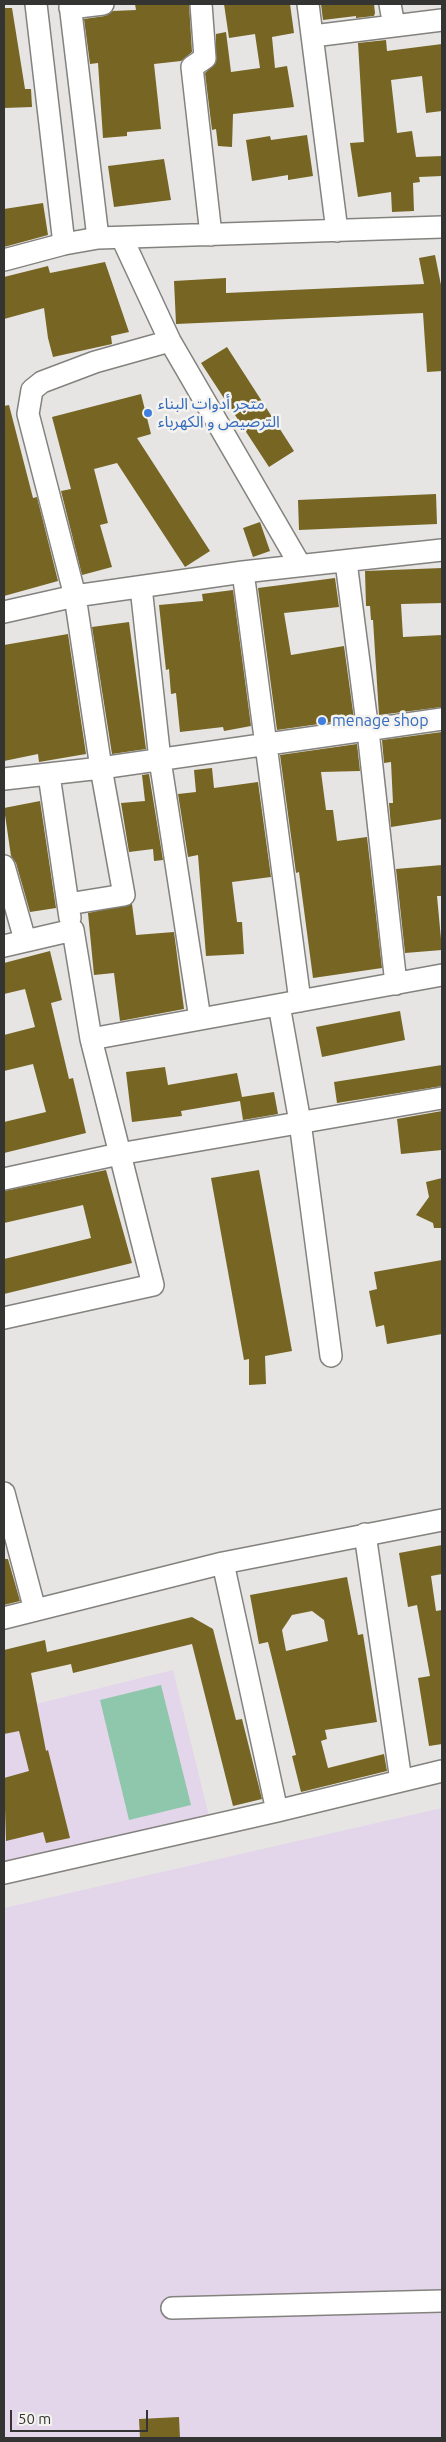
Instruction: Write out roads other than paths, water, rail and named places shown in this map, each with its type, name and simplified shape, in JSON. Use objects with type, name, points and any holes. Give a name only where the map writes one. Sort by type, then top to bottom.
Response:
[{"type":"street","points":[[36,4],[64,244]]},
{"type":"street","points":[[98,238],[70,6],[103,4]]},
{"type":"street","points":[[201,4],[205,58],[192,67],[211,235]]},
{"type":"street","points":[[308,4],[337,231]]},
{"type":"street","points":[[390,4],[394,26]]},
{"type":"street","points":[[313,36],[442,20]]},
{"type":"street","points":[[4,260],[64,244],[98,238],[442,227]]},
{"type":"street","points":[[122,238],[170,341],[300,565]]},
{"type":"street","points":[[68,904],[124,896],[101,768],[75,596],[28,414],[32,390],[42,382],[95,362],[170,341]]},
{"type":"street","points":[[4,612],[75,596],[243,572],[442,550]]},
{"type":"street","points":[[346,562],[368,731],[396,984]]},
{"type":"street","points":[[243,572],[300,1001]]},
{"type":"street","points":[[141,587],[160,760],[200,1020]]},
{"type":"street","points":[[4,779],[160,760],[442,719]]},
{"type":"street","points":[[4,1318],[154,1285],[91,1039],[68,904],[49,775]]},
{"type":"street","points":[[4,866],[25,940]]},
{"type":"street","points":[[4,946],[73,930]]},
{"type":"street","points":[[91,1039],[442,975]]},
{"type":"street","points":[[279,1005],[300,1122],[331,1356]]},
{"type":"street","points":[[4,1179],[119,1154],[442,1098]]},
{"type":"street","points":[[4,1493],[35,1610]]},
{"type":"street","points":[[4,1618],[223,1564],[442,1520]]},
{"type":"street","points":[[365,1534],[402,1781]]},
{"type":"street","points":[[223,1564],[277,1811]]},
{"type":"street","points":[[4,1873],[277,1811],[442,1771]]},
{"type":"street","points":[[172,2308],[442,2302]]},
{"type":"place","name":"متجر أدوات البناء الترصيص و الكهرباء","points":[[148,413]]},
{"type":"place","name":"menage shop","points":[[322,721]]}]
